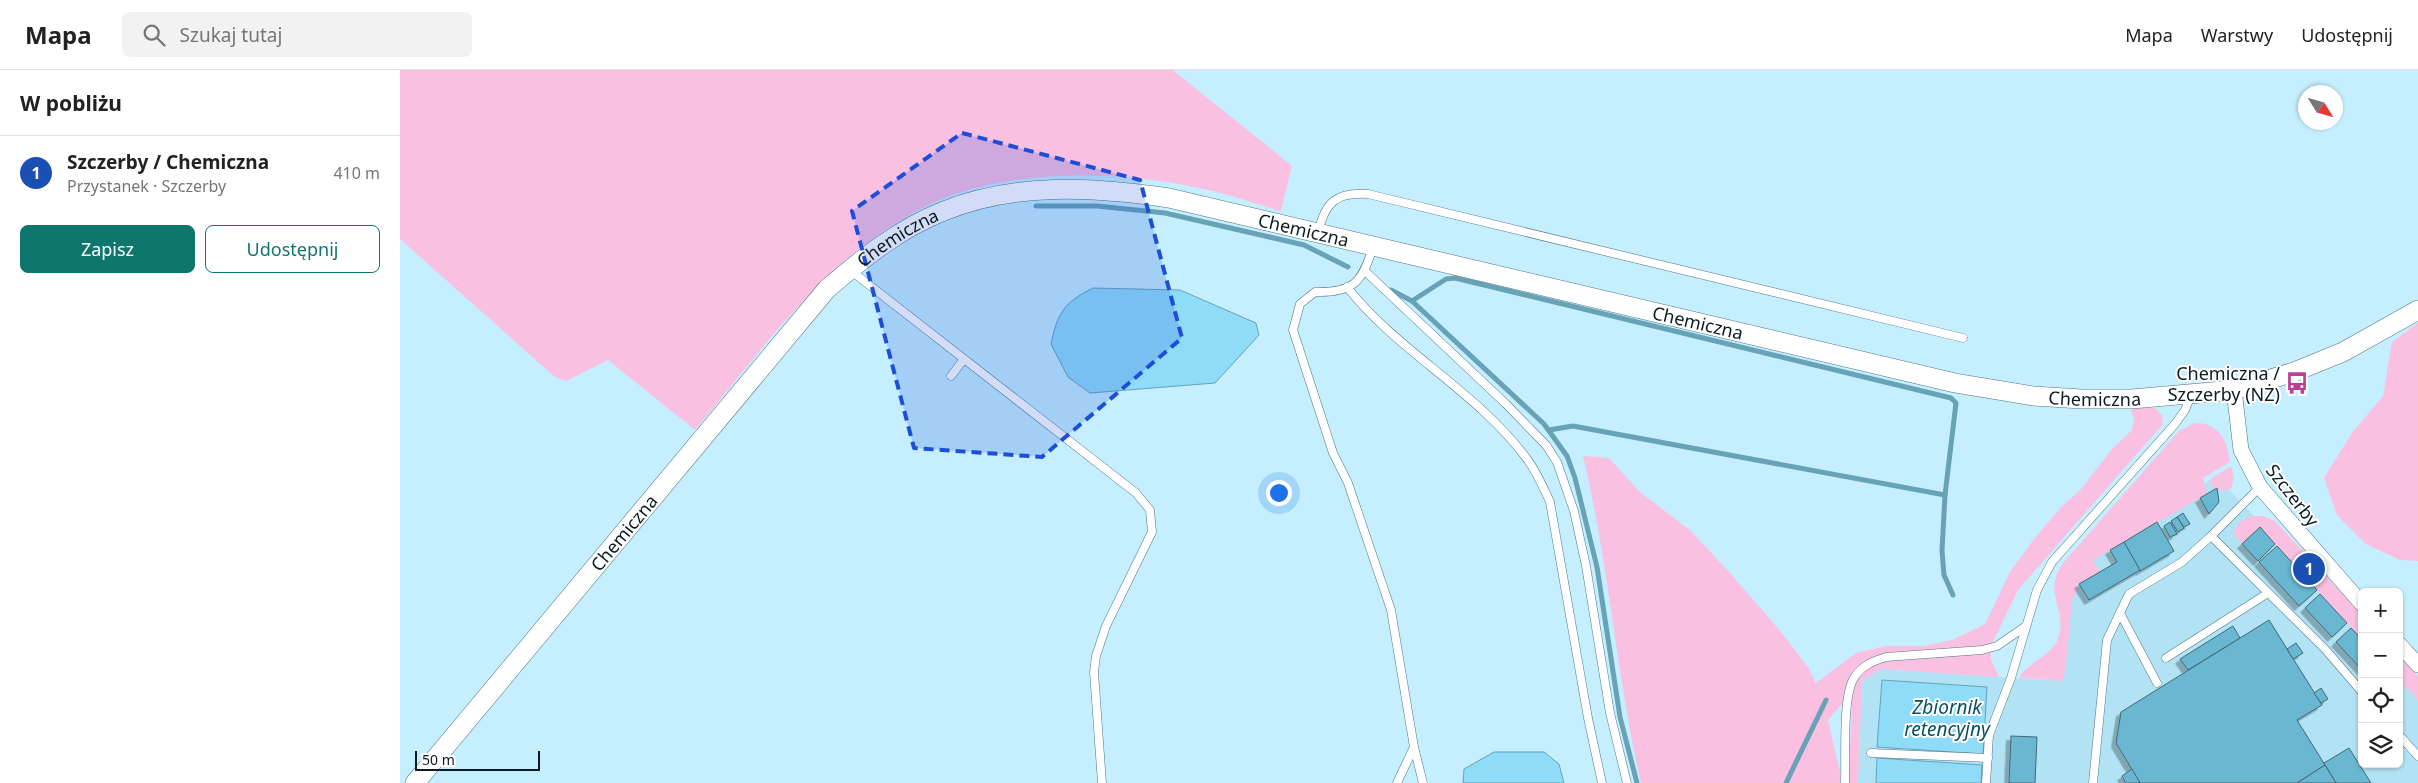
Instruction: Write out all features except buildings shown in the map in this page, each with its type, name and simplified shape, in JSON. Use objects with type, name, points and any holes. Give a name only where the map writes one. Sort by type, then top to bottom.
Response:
[{"type":"street","name":"Chemiczna","points":[[415,783],[805,313],[827,289],[898,235],[942,211],[973,200],[1011,192],[1054,189],[1134,193],[1169,198],[1946,381],[2034,396],[2082,399],[2132,399],[2234,390],[2294,372],[2343,352],[2418,310]]},
{"type":"street","name":"Szczerby","points":[[2234,390],[2241,450],[2260,487],[2358,599]]},
{"type":"street","points":[[2403,648],[2418,665]]},
{"type":"lane","points":[[1318,233],[1324,210],[1337,198],[1351,194],[1368,194],[1963,338]]},
{"type":"lane","points":[[1374,246],[1366,272],[1358,282],[1347,288],[1330,292],[1315,292],[1300,304],[1293,330],[1333,452],[1348,483],[1390,610],[1414,747],[1423,783]]},
{"type":"lane","points":[[850,270],[1136,493],[1150,510],[1152,520],[1150,537],[1106,626],[1096,656],[1093,686],[1102,783]]},
{"type":"lane","points":[[1366,272],[1519,417],[1546,445],[1557,462],[1565,481],[1578,530],[1610,714],[1627,783]]},
{"type":"lane","points":[[1347,288],[1374,317],[1494,422],[1516,445],[1538,476],[1550,502],[1588,718],[1602,783]]},
{"type":"lane","points":[[951,376],[964,359]]},
{"type":"lane","points":[[1986,783],[1989,735],[2011,678],[2037,590],[2052,562],[2175,424],[2185,410],[2192,393]]},
{"type":"lane","points":[[2093,783],[2107,640],[2129,594],[2182,562],[2260,487]]},
{"type":"lane","points":[[2211,536],[2324,649],[2358,687]]},
{"type":"lane","points":[[2166,658],[2268,593]]},
{"type":"lane","points":[[2120,613],[2157,683]]},
{"type":"lane","points":[[1845,783],[1848,693],[1853,679],[1859,670],[1876,660],[1886,657],[1970,652],[1998,646],[2026,626]]},
{"type":"lane","points":[[2403,739],[2418,756]]},
{"type":"lane","points":[[1397,783],[1414,747]]},
{"type":"lane","points":[[1871,752],[1988,758]]},
{"type":"highlighted area","points":[[962,133],[1140,180],[1182,338],[1042,457],[914,448],[852,211]]},
{"type":"shaded area","points":[[400,70],[1173,70],[1292,166],[1281,211],[1205,189],[1137,178],[1108,176],[1048,177],[1018,180],[989,185],[944,198],[908,216],[872,240],[855,252],[826,278],[775,333],[695,430],[608,360],[566,381],[555,377],[400,239]]},
{"type":"shaded area","points":[[2418,323],[2418,561],[2400,560],[2366,544],[2337,515],[2324,478],[2352,433],[2383,396],[2392,342]]},
{"type":"shaded area","points":[[2130,407],[2155,408],[2162,415],[2163,424],[2018,590],[1991,646],[1991,660],[1999,677],[1881,669],[1862,681],[1858,783],[1848,783],[1852,707],[1848,701],[1844,702],[1828,720],[1841,776],[1840,783],[1641,783],[1625,702],[1600,537],[1583,456],[1609,458],[1640,492],[1691,531],[1781,632],[1808,667],[1816,683],[1856,653],[1886,646],[1924,646],[1952,640],[1985,624],[2010,572],[2034,539],[2061,507],[2081,489],[2112,449],[2132,430],[2134,420]]},
{"type":"shaded area","points":[[2194,423],[2210,426],[2221,434],[2227,447],[2230,462],[2203,478],[2207,494],[2093,560],[2100,572],[2079,584],[2072,602],[2065,673],[2062,681],[2020,678],[2025,670],[2048,652],[2057,641],[2060,632],[2060,616],[2054,585],[2057,573],[2063,563],[2179,431]]},
{"type":"shaded area","points":[[2231,466],[2234,477],[2231,489],[2218,491],[2217,488],[2214,489],[2209,480]]},
{"type":"shaded area","points":[[2217,476],[2358,630],[2358,768],[2403,768],[2403,678],[2418,695],[2418,783],[1858,783],[1862,681],[1881,669],[2062,681],[2070,599],[2099,545]]},
{"type":"shaded area","points":[[2250,516],[2263,516],[2275,521],[2358,611],[2358,635],[2260,528],[2242,544],[2235,536],[2234,530],[2242,520]]},
{"type":"shaded area","points":[[2403,659],[2418,676],[2418,700],[2403,684]]},
{"type":"water","points":[[1093,288],[1180,290],[1256,323],[1259,335],[1215,383],[1090,393],[1068,377],[1051,344],[1056,325],[1063,310],[1075,298]]},
{"type":"water","name":"Zbiornik retencyjny","points":[[1882,680],[1987,687],[1983,754],[1877,747]]},
{"type":"water","points":[[1494,752],[1544,752],[1559,764],[1564,783],[1463,783],[1464,769]]},
{"type":"water","name":"Zbiornik retencyjny","points":[[1877,758],[1982,765],[1981,783],[1876,783]]},
{"type":"waterway","points":[[1036,206],[1097,206],[1165,213],[1304,245],[1348,267]]},
{"type":"waterway","points":[[1412,301],[1446,279],[1455,278],[1951,398],[1956,403],[1945,495],[1942,551],[1944,575],[1953,595]]},
{"type":"waterway","points":[[1391,290],[1412,301],[1544,424],[1567,456],[1575,478],[1597,567],[1620,717],[1637,783]]},
{"type":"waterway","points":[[1549,430],[1573,426],[1945,495]]},
{"type":"waterway","points":[[1786,783],[1826,700]]},
{"type":"place","name":"Chemiczna / Szczerby (NŻ)","points":[[2297,383]]},
{"type":"place","name":"Szczerby / Chemiczna","points":[[2309,569]]}]
